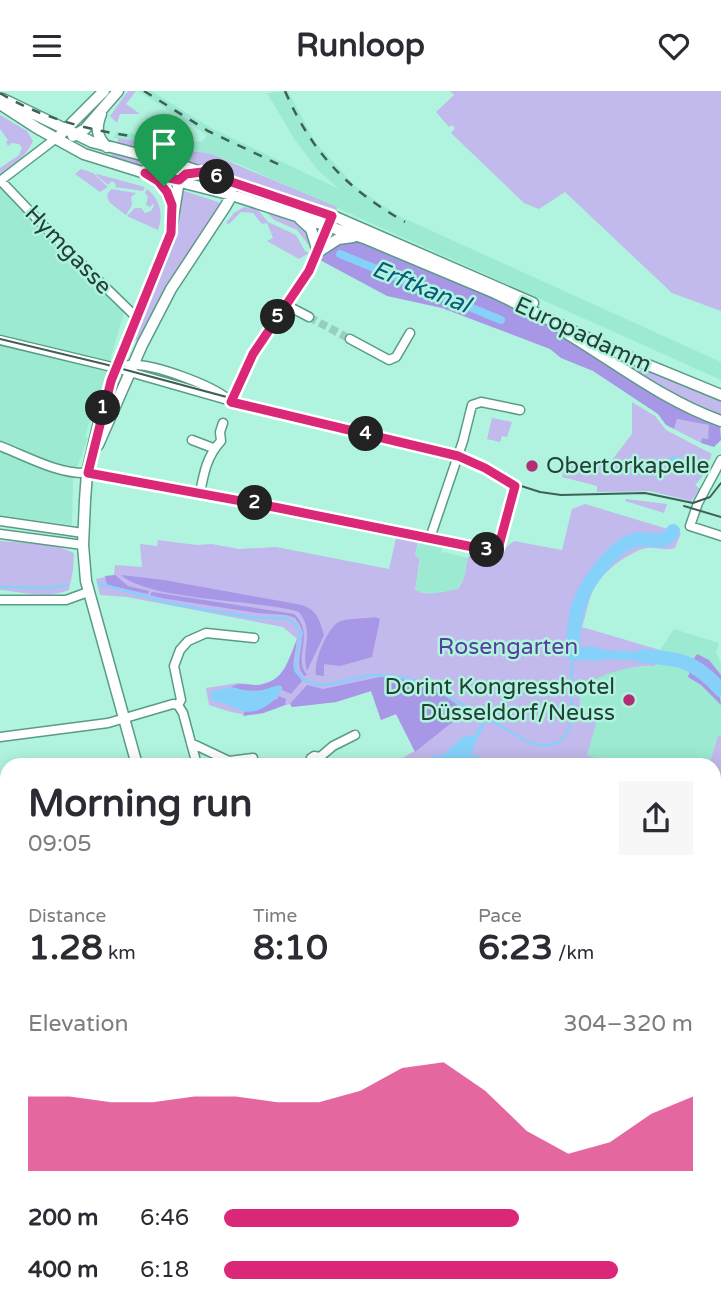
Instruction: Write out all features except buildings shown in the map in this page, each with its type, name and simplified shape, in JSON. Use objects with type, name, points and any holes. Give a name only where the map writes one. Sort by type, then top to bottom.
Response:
[{"type":"main road","points":[[55,139],[104,91]]},
{"type":"main road","points":[[55,139],[75,136],[85,129],[118,91]]},
{"type":"main road","points":[[0,97],[75,136],[108,148],[202,172],[331,220]]},
{"type":"main road","points":[[0,104],[84,154],[294,214],[331,220]]},
{"type":"main road","points":[[103,109],[97,132],[108,148]]},
{"type":"main road","points":[[79,116],[75,136],[84,154]]},
{"type":"main road","points":[[135,758],[88,592],[83,533],[88,473],[100,418],[116,368],[170,237],[179,180],[186,174],[202,172]]},
{"type":"main road","points":[[145,173],[158,181],[167,192],[173,222]]},
{"type":"main road","points":[[90,462],[171,289],[232,195],[229,185],[222,179]]},
{"type":"main road","points":[[294,214],[309,225],[318,252],[338,239],[364,238]]},
{"type":"main road","name":"Europadamm","points":[[331,220],[364,238],[495,293],[614,351],[721,395]]},
{"type":"main road","name":"Europadamm","points":[[331,220],[497,286],[618,346],[721,389]]},
{"type":"main road","points":[[495,293],[586,345],[667,397],[721,421]]},
{"type":"street","points":[[1,181],[55,139]]},
{"type":"street","name":"Hymgasse","points":[[1,181],[136,317]]},
{"type":"street","points":[[231,402],[253,354],[309,271],[331,220]]},
{"type":"street","points":[[286,305],[309,317]]},
{"type":"street","points":[[350,339],[389,360],[396,356],[410,333]]},
{"type":"street","points":[[0,340],[116,368],[132,368],[231,402],[458,456],[515,486],[496,551],[200,493],[76,473],[0,446]]},
{"type":"street","points":[[430,538],[474,403],[520,410]]},
{"type":"street","points":[[200,493],[204,471],[213,448],[221,440],[223,423]]},
{"type":"street","points":[[192,440],[213,448]]},
{"type":"street","points":[[721,460],[698,503],[690,526],[721,536]]},
{"type":"street","points":[[0,521],[83,533]]},
{"type":"street","points":[[0,534],[83,545]]},
{"type":"street","points":[[0,600],[66,600],[88,592]]},
{"type":"street","points":[[178,705],[181,700],[174,666],[180,650],[188,641],[206,633],[254,638]]},
{"type":"street","points":[[0,737],[57,731],[178,705]]},
{"type":"street","points":[[178,705],[183,713],[195,758]]},
{"type":"street","points":[[323,758],[333,746],[355,735]]},
{"type":"street","points":[[191,743],[223,758]]},
{"type":"shaded area","points":[[138,91],[151,91],[213,129],[339,189],[317,169],[295,140],[267,93],[288,91],[315,142],[354,185],[380,204],[401,217],[721,362],[721,380],[239,164],[187,148],[113,138],[117,132],[202,142],[207,135]]},
{"type":"shaded area","points":[[0,179],[125,309],[93,420],[90,421],[85,437],[88,438],[73,478],[72,525],[0,515]]},
{"type":"shaded area","points":[[350,240],[382,249],[528,315],[582,345],[661,399],[720,425],[721,440],[714,447],[701,443],[702,438],[708,439],[709,425],[677,419],[674,429],[666,425],[658,414],[593,371],[561,358],[550,349],[442,308],[387,296],[320,260],[334,245]],"holes":[[[341,252],[502,317],[501,322],[339,256]]]},
{"type":"shaded area","points":[[419,541],[438,545],[442,548],[441,555],[443,552],[468,558],[464,579],[457,589],[435,593],[415,590],[421,559],[415,556]]},
{"type":"shaded area","points":[[115,575],[128,586],[149,591],[148,594],[107,585],[105,576]]},
{"type":"shaded area","points":[[121,575],[302,605],[314,613],[324,635],[307,671],[306,627],[299,612],[179,595],[135,584]]},
{"type":"shaded area","points":[[152,592],[294,614],[303,630],[304,638],[302,660],[307,675],[304,676],[300,670],[303,633],[295,618],[161,598],[150,595]]},
{"type":"shaded area","points":[[375,617],[380,619],[372,657],[340,666],[324,664],[324,676],[316,675],[322,645],[336,624],[344,620]]},
{"type":"shaded area","points":[[674,629],[719,643],[716,652],[721,663],[721,736],[718,736],[711,758],[596,758],[587,755],[579,715],[581,687],[618,669],[655,666],[660,650]]},
{"type":"shaded area","points":[[297,639],[293,666],[302,681],[291,694],[282,690],[282,686],[255,691],[231,687],[241,684],[259,685],[274,679],[288,662]]},
{"type":"shaded area","points":[[697,654],[709,660],[721,675],[721,682],[701,663],[693,660]]},
{"type":"shaded area","points":[[691,668],[715,688],[721,705],[701,685],[688,677]]},
{"type":"shaded area","points":[[380,677],[414,682],[448,698],[465,712],[415,752],[396,714],[381,720],[371,691],[336,702],[292,707],[290,704],[307,685],[323,689]]},
{"type":"shaded area","points":[[279,696],[286,699],[285,705],[263,713],[243,716],[245,711]]},
{"type":"green space","points":[[128,91],[136,91],[126,104],[140,114],[120,114],[117,123],[110,116]]},
{"type":"green space","points":[[450,91],[721,91],[721,311],[672,293],[565,192],[539,209],[524,203],[451,133],[455,128],[452,125],[449,127],[436,112],[454,95]]},
{"type":"green space","points":[[0,115],[27,131],[33,141],[24,155],[0,173],[0,168],[19,155],[22,148],[19,144],[12,143],[8,146],[8,140],[0,129]]},
{"type":"green space","points":[[118,138],[211,154],[337,207],[337,210],[166,154],[118,144]]},
{"type":"green space","points":[[112,153],[176,167],[171,175],[110,158]]},
{"type":"green space","points":[[81,169],[93,173],[108,187],[100,192],[75,174]]},
{"type":"green space","points":[[96,175],[145,187],[143,191],[115,187],[116,184],[112,181],[108,185]]},
{"type":"green space","points":[[111,189],[136,193],[131,197],[132,205],[126,215],[109,202],[107,195]]},
{"type":"green space","points":[[147,189],[160,209],[158,230],[127,216],[135,208],[141,208],[145,213],[151,211],[153,204],[150,207],[146,205]]},
{"type":"green space","points":[[181,190],[221,203],[165,292],[140,340],[131,341]]},
{"type":"green space","points":[[244,207],[257,209],[268,222],[296,235],[309,253],[299,259],[267,241],[273,238],[267,223],[262,224],[253,213],[241,212],[229,224],[226,223],[234,213]]},
{"type":"green space","points":[[265,210],[300,223],[312,244],[310,247],[297,230],[274,220]]},
{"type":"green space","points":[[604,351],[721,399],[721,416],[660,387]]},
{"type":"green space","points":[[632,402],[655,416],[666,430],[712,454],[702,477],[695,485],[700,489],[691,501],[650,491],[597,492],[597,486],[562,477],[566,464],[588,468],[612,460],[632,434]]},
{"type":"green space","points":[[492,418],[512,422],[507,437],[502,436],[500,442],[487,439]]},
{"type":"green space","points":[[677,419],[710,425],[708,439],[702,438],[701,443],[674,429]]},
{"type":"green space","points":[[625,501],[667,504],[664,513]]},
{"type":"green space","name":"Rosengarten","points":[[585,504],[681,533],[675,548],[643,549],[615,565],[597,584],[588,603],[582,627],[660,650],[655,666],[616,671],[581,687],[579,715],[597,720],[587,755],[596,758],[402,758],[415,751],[396,714],[381,720],[371,691],[336,702],[292,707],[290,704],[250,715],[209,705],[206,688],[238,683],[258,685],[274,680],[283,673],[297,639],[283,627],[127,597],[100,595],[96,579],[114,575],[115,565],[142,567],[140,544],[157,546],[158,540],[239,549],[276,547],[389,569],[396,538],[418,541],[415,556],[420,559],[415,590],[425,593],[441,592],[458,589],[464,579],[468,557],[473,555],[488,558],[490,553],[500,552],[514,541],[562,550],[572,509]]},
{"type":"green space","points":[[0,541],[54,545],[74,553],[69,590],[44,594],[0,590]]},
{"type":"green space","points":[[718,736],[721,736],[721,758],[711,758]]},
{"type":"water","points":[[672,456],[678,456],[683,464],[681,470],[672,472],[667,467],[667,461]]},
{"type":"water","points":[[578,646],[585,649],[659,653],[657,661],[577,658]]},
{"type":"water","points":[[693,660],[701,663],[721,682],[721,696],[710,682],[691,668]]},
{"type":"water","points":[[279,685],[282,690],[275,699],[252,712],[213,701],[210,695],[212,691],[231,687],[260,691]]},
{"type":"water","points":[[479,726],[483,729],[471,754],[479,758],[432,758],[435,754],[440,757],[464,736],[475,735]]},
{"type":"waterway","name":"Erftkanal","points":[[340,254],[501,320]]},
{"type":"waterway","points":[[597,654],[572,653],[574,625],[580,602],[590,581],[623,545],[641,539],[665,539],[673,531]]},
{"type":"waterway","points":[[98,583],[173,604],[256,618],[283,618],[293,622],[301,632],[295,670],[303,679],[322,685],[376,675],[410,679],[430,686],[532,744],[552,745],[562,740],[568,730],[571,723],[572,653]]},
{"type":"waterway","points":[[0,587],[51,588],[67,585]]},
{"type":"waterway","points":[[641,656],[686,663],[703,673],[721,690]]},
{"type":"waterway","points":[[479,731],[487,719]]},
{"type":"tunnel","points":[[309,317],[350,339]]},
{"type":"tram line","points":[[0,339],[301,417],[459,454],[487,466],[515,484],[540,492],[561,495],[645,493],[693,503],[710,497],[721,483]]},
{"type":"tram line","points":[[684,506],[721,517]]},
{"type":"railway","points":[[144,91],[208,131],[280,165]]},
{"type":"railway","points":[[285,91],[307,133],[333,167],[366,196],[405,222]]},
{"type":"railway","points":[[0,93],[42,113],[84,127],[173,142]]},
{"type":"place","name":"Obertorkapelle","points":[[532,466]]},
{"type":"place","name":"Dorint Kongresshotel Düsseldorf/Neuss","points":[[629,700]]},
{"type":"route","points":[[202,172],[332,216],[309,271],[253,354],[231,402],[447,452],[485,468],[515,486],[498,549],[493,551],[88,473],[111,381],[171,233],[172,205],[164,186],[145,173],[179,180],[186,174],[202,172]]}]
